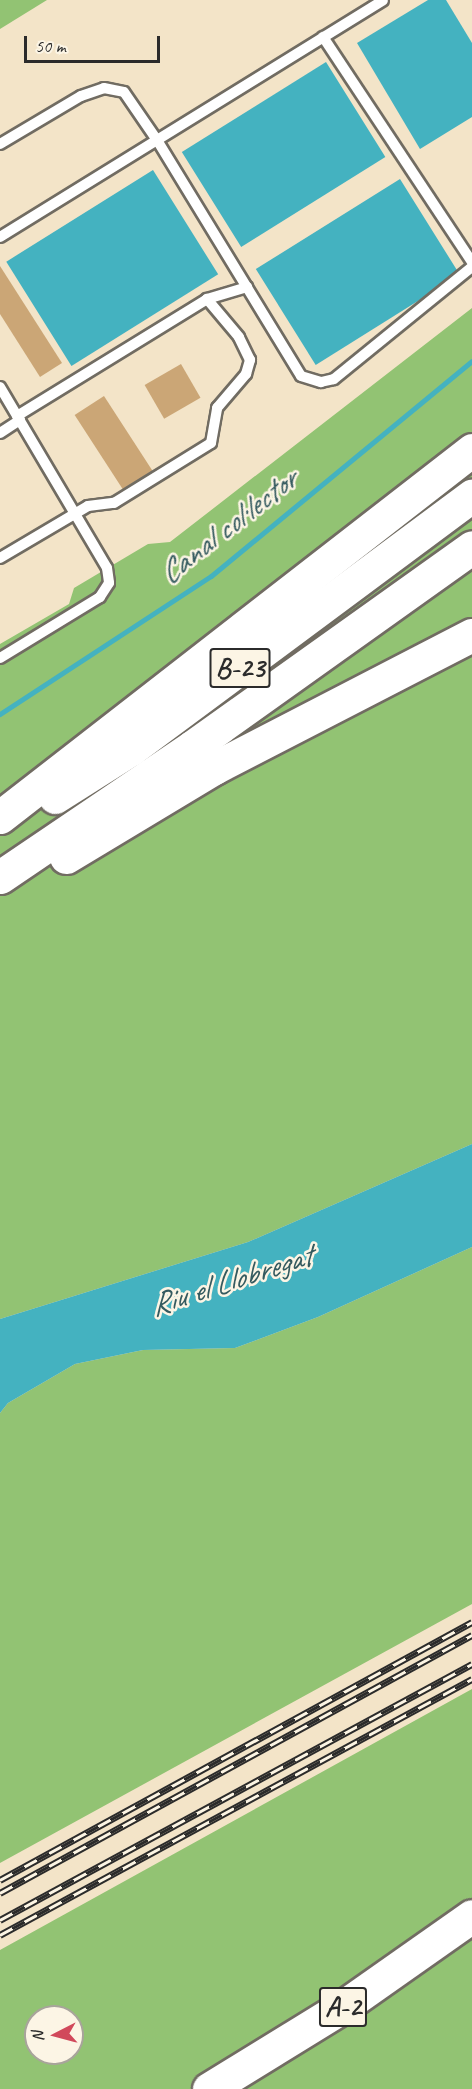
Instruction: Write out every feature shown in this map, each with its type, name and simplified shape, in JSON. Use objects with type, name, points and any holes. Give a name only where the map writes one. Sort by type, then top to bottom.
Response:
[{"type":"highway","points":[[0,817],[472,450]]},
{"type":"highway","name":"B-23","points":[[0,825],[63,793],[131,748],[472,496]]},
{"type":"highway","name":"B-23","points":[[0,877],[192,747],[472,547]]},
{"type":"highway","points":[[0,891],[35,875],[312,715],[472,635]]},
{"type":"highway","name":"A-2","points":[[209,2089],[344,2006],[472,1916]]},
{"type":"lane","points":[[0,237],[383,0]]},
{"type":"lane","points":[[323,37],[472,262]]},
{"type":"lane","points":[[0,144],[81,96],[104,88],[123,92],[157,140],[301,376],[321,382],[334,379],[472,267]]},
{"type":"lane","points":[[0,433],[18,418],[207,299],[247,287]]},
{"type":"lane","points":[[0,558],[88,506],[114,503],[211,443],[217,408],[246,374],[250,360],[239,337],[207,299]]},
{"type":"lane","points":[[0,387],[107,568],[109,583],[100,597],[0,658]]},
{"type":"green space","points":[[0,0],[47,0],[0,29]]},
{"type":"green space","points":[[472,308],[472,1144],[248,1242],[0,1319],[0,644],[69,604],[74,588],[148,544],[170,542]]},
{"type":"green space","points":[[472,1247],[472,1604],[0,1863],[0,1413],[8,1403],[75,1364],[143,1350],[235,1348],[318,1317]]},
{"type":"green space","points":[[472,1689],[472,2089],[0,2089],[0,1950]]},
{"type":"water","points":[[428,0],[446,0],[472,43],[472,117],[420,149],[357,43]]},
{"type":"water","points":[[326,62],[385,157],[241,247],[182,152]]},
{"type":"water","points":[[153,170],[218,274],[71,366],[6,262]]},
{"type":"water","points":[[400,179],[460,275],[316,365],[256,269]]},
{"type":"water","name":"Riu el Llobregat","points":[[472,1144],[472,1247],[318,1317],[235,1348],[143,1350],[75,1364],[8,1403],[0,1413],[0,1319],[248,1242]]},
{"type":"building","points":[[0,266],[62,363],[40,377],[0,314]]},
{"type":"building","points":[[181,364],[201,398],[164,419],[145,385]]},
{"type":"building","points":[[104,396],[152,471],[123,490],[75,415]]},
{"type":"waterway","name":"Canal col·lector","points":[[0,714],[211,576],[472,361]]},
{"type":"railway","points":[[0,1880],[472,1622]]},
{"type":"railway","points":[[0,1893],[472,1635]]},
{"type":"railway","points":[[0,1920],[472,1664]]},
{"type":"railway","points":[[0,1935],[472,1679]]}]
